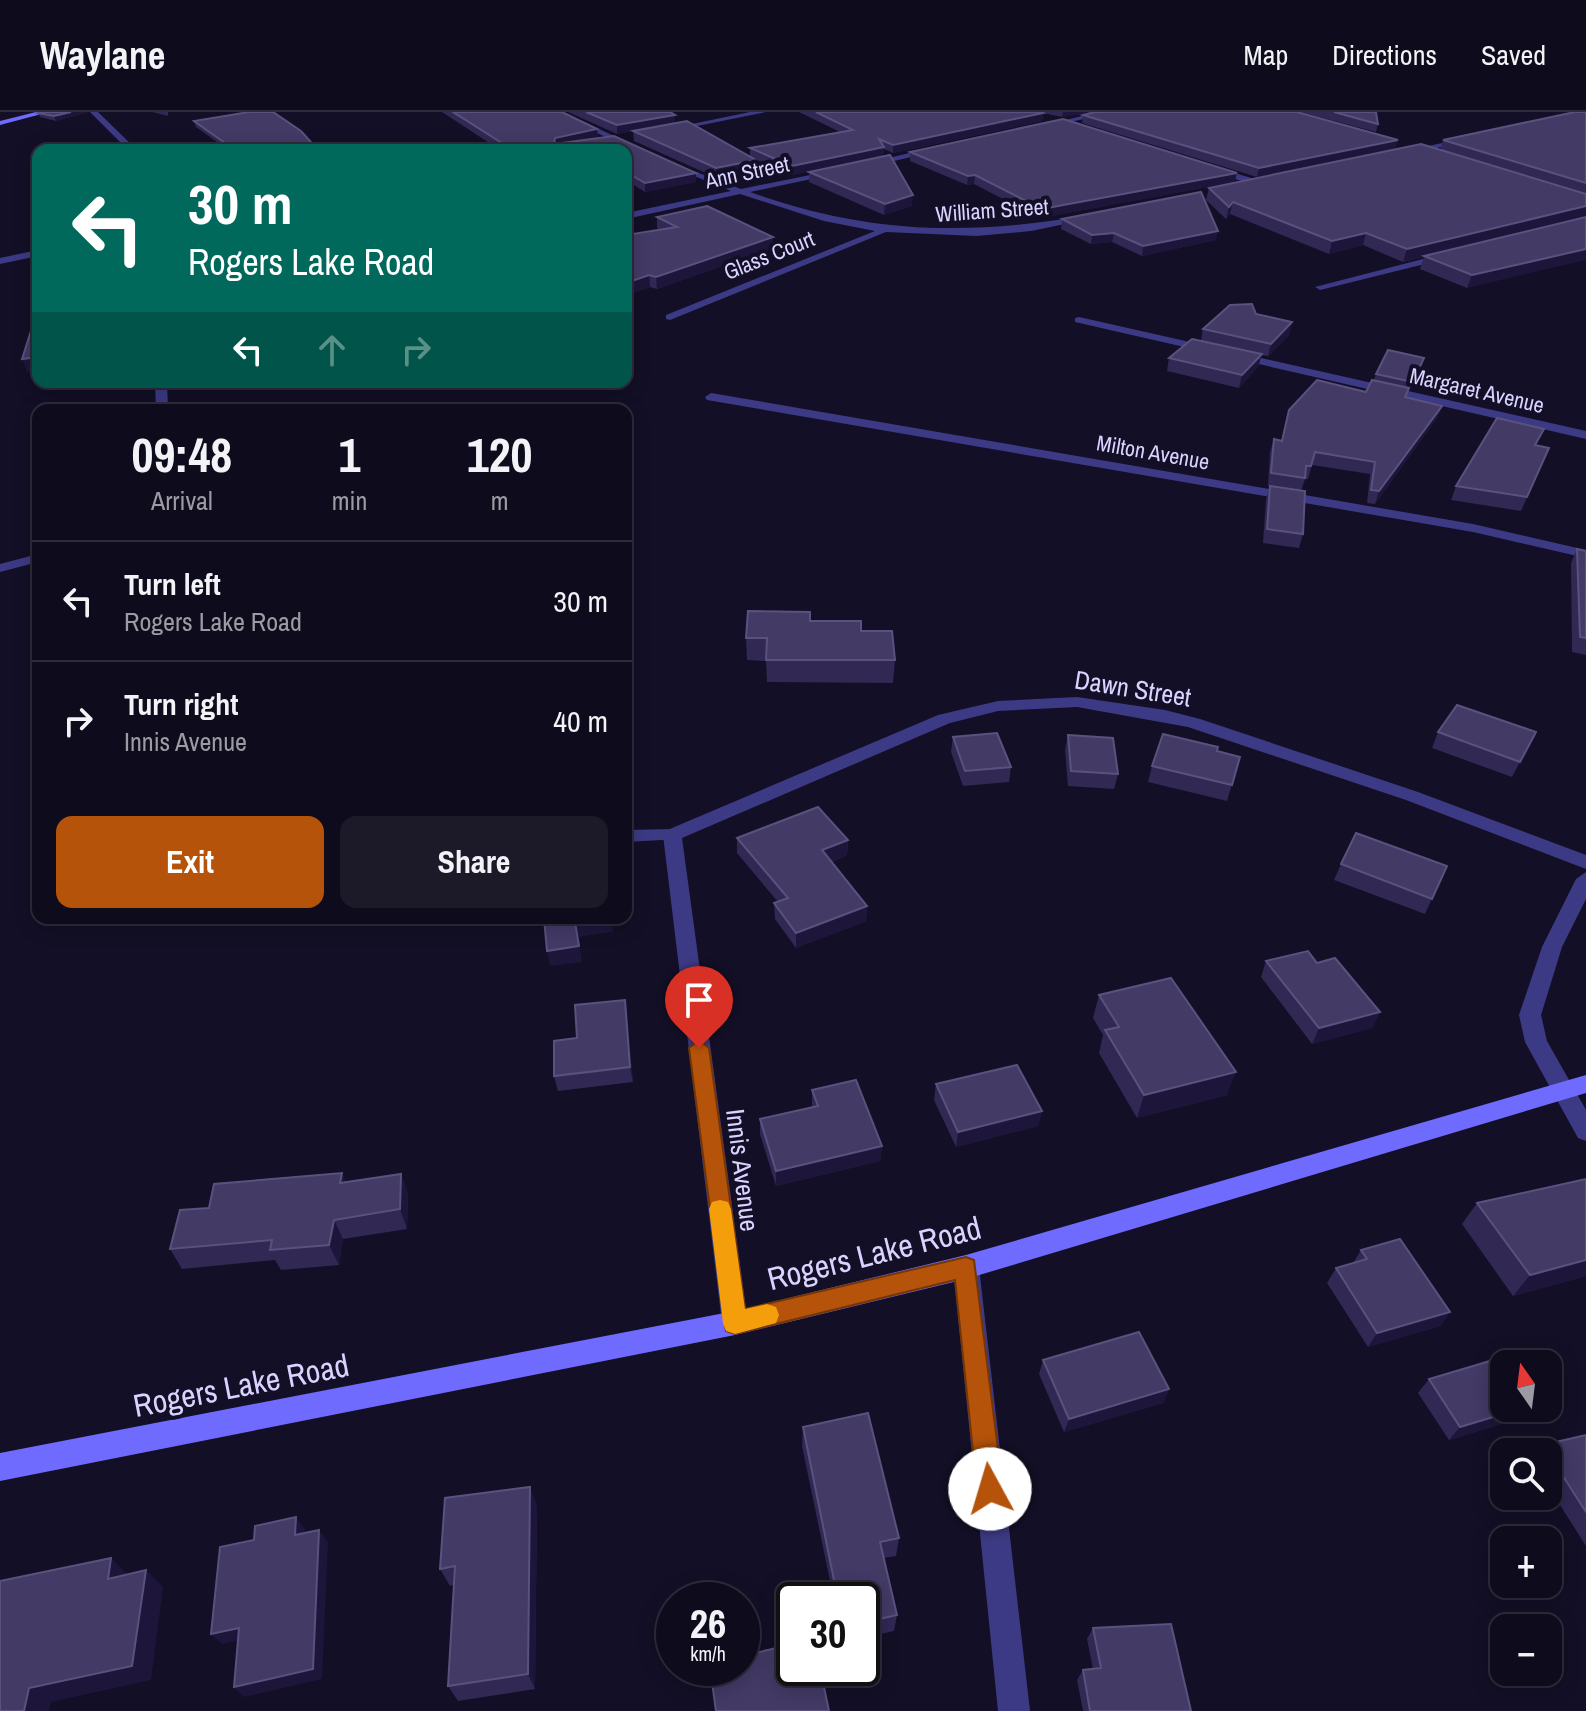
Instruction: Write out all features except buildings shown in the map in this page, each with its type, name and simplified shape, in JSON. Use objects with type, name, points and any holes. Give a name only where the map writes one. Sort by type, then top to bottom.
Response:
[{"type":"main road","points":[[0,123],[45,112]]},
{"type":"main road","name":"Rogers Lake Road","points":[[0,1467],[735,1323],[966,1267],[1574,1087]]},
{"type":"street","points":[[94,112],[127,144]]},
{"type":"street","points":[[555,112],[628,144]]},
{"type":"street","points":[[661,131],[762,112]]},
{"type":"street","points":[[1032,128],[1110,112]]},
{"type":"street","points":[[1040,115],[1077,127]]},
{"type":"street","points":[[603,142],[632,137]]},
{"type":"street","points":[[1389,155],[1479,137]]},
{"type":"street","points":[[1404,145],[1446,158]]},
{"type":"street","points":[[632,146],[644,151]]},
{"type":"street","points":[[855,167],[944,147]]},
{"type":"street","name":"William Street","points":[[657,157],[736,193],[821,220],[882,231],[928,233],[1018,229],[1107,214]]},
{"type":"street","points":[[1198,164],[1258,183]]},
{"type":"street","name":"Ann Street","points":[[632,215],[840,170]]},
{"type":"street","points":[[1228,189],[1273,180]]},
{"type":"street","name":"Glass Court","points":[[670,317],[882,231]]},
{"type":"street","points":[[0,261],[32,254]]},
{"type":"street","points":[[1320,287],[1453,255]]},
{"type":"street","name":"Margaret Avenue","points":[[1079,320],[1586,435]]},
{"type":"street","name":"Milton Avenue","points":[[711,397],[1457,525],[1586,554]]},
{"type":"street","points":[[0,568],[32,560]]},
{"type":"street","name":"Dawn Street","points":[[632,836],[672,835],[944,719],[998,706],[1077,702],[1165,715],[1194,723],[1412,796],[1586,862]]},
{"type":"street","name":"Innis Avenue","points":[[672,835],[735,1323]]},
{"type":"street","points":[[1586,879],[1552,947],[1530,1015],[1536,1042],[1574,1087],[1586,1131]]},
{"type":"street","points":[[966,1267],[1014,1711]]},
{"type":"slow traffic","points":[[720,1209],[735,1323],[767,1315]]},
{"type":"route","points":[[699,1048],[735,1323],[966,1267],[990,1489]]}]
